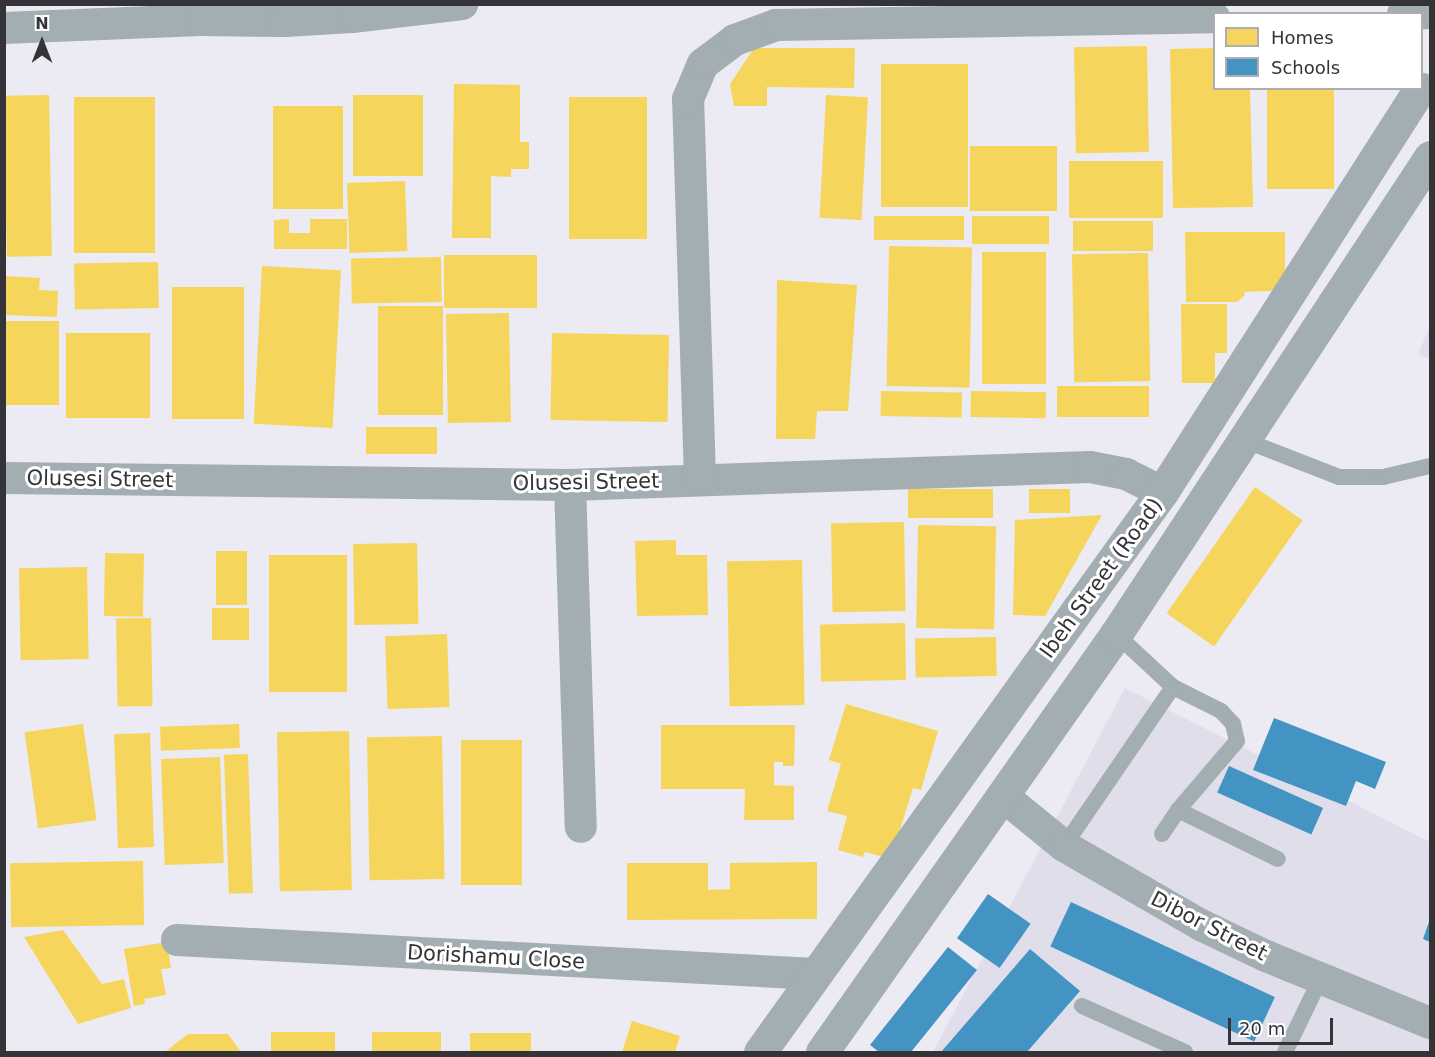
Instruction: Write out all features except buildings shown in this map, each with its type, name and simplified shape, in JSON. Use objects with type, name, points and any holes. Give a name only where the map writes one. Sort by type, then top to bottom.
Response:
[{"type":"street","points":[[4,28],[201,20],[285,21],[352,18],[462,4]]},
{"type":"street","points":[[700,478],[687,99],[702,64],[735,40],[776,25],[1213,17]]},
{"type":"street","name":"Ibeh Street (Road)","points":[[760,1053],[1162,492],[1419,90]]},
{"type":"street","name":"Ibeh Street (Road)","points":[[822,1053],[1004,797],[1116,634],[1431,157]]},
{"type":"street","name":"Olusesi Street","points":[[4,478],[570,485],[700,478],[1090,467],[1126,474],[1162,492]]},
{"type":"street","points":[[570,485],[581,827]]},
{"type":"street","name":"Dibor Street","points":[[1004,797],[1064,846],[1201,926],[1431,1023]]},
{"type":"street","name":"Dorishamu Close","points":[[177,940],[815,974]]},
{"type":"lane","points":[[1244,440],[1340,477],[1383,477],[1431,466]]},
{"type":"lane","points":[[1116,634],[1173,687],[1221,711],[1233,724],[1237,741],[1178,810],[1162,834]]},
{"type":"lane","points":[[1064,846],[1173,687]]},
{"type":"lane","points":[[1178,810],[1278,859]]},
{"type":"lane","points":[[1285,1053],[1321,978]]},
{"type":"lane","points":[[1082,1006],[1185,1053]]},
{"type":"shaded area","points":[[1430,326],[1430,359],[1418,354]]},
{"type":"shaded area","points":[[1125,688],[1430,842],[1430,1052],[933,1052]]}]
